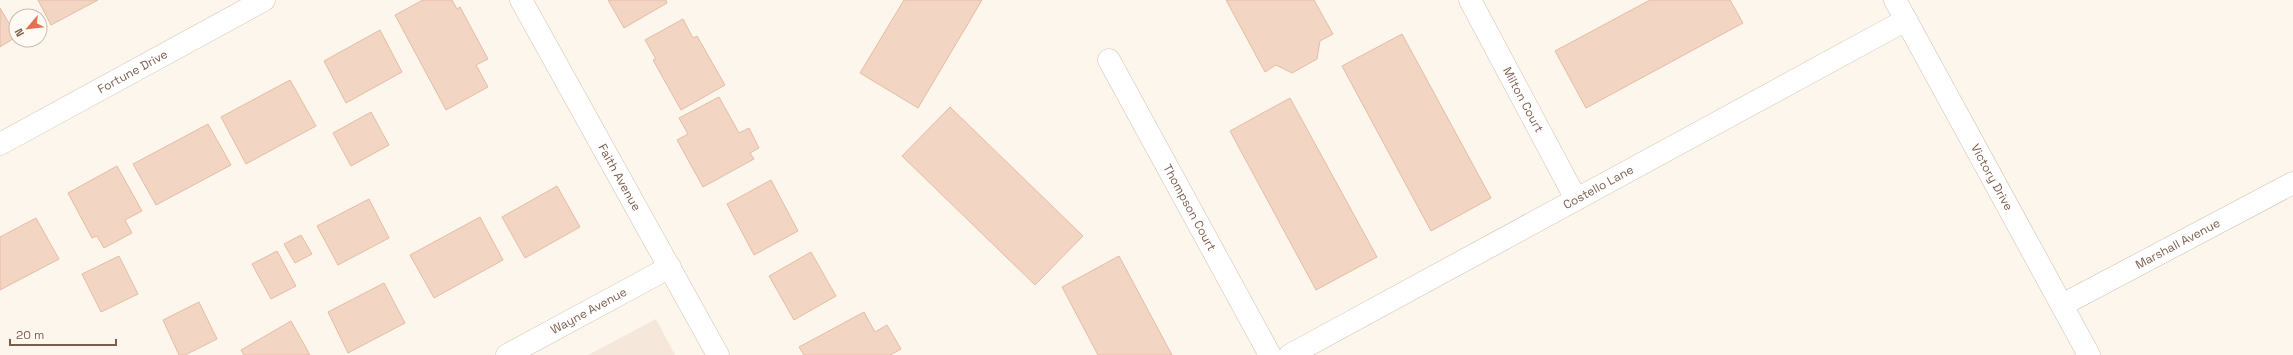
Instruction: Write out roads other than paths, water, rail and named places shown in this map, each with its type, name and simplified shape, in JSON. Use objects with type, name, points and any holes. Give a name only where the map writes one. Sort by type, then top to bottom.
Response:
[{"type":"street","name":"Fortune Drive","points":[[0,144],[264,0]]},
{"type":"street","name":"Faith Avenue","points":[[521,0],[718,355]]},
{"type":"street","name":"Milton Court","points":[[1470,0],[1576,199]]},
{"type":"street","name":"Victory Drive","points":[[1896,0],[2089,355]]},
{"type":"street","name":"Costello Lane","points":[[1290,355],[1906,20]]},
{"type":"street","name":"Thompson Court","points":[[1109,60],[1270,355]]},
{"type":"street","name":"Marshall Avenue","points":[[2062,305],[2293,183]]},
{"type":"street","name":"Wayne Avenue","points":[[507,355],[670,267]]}]
